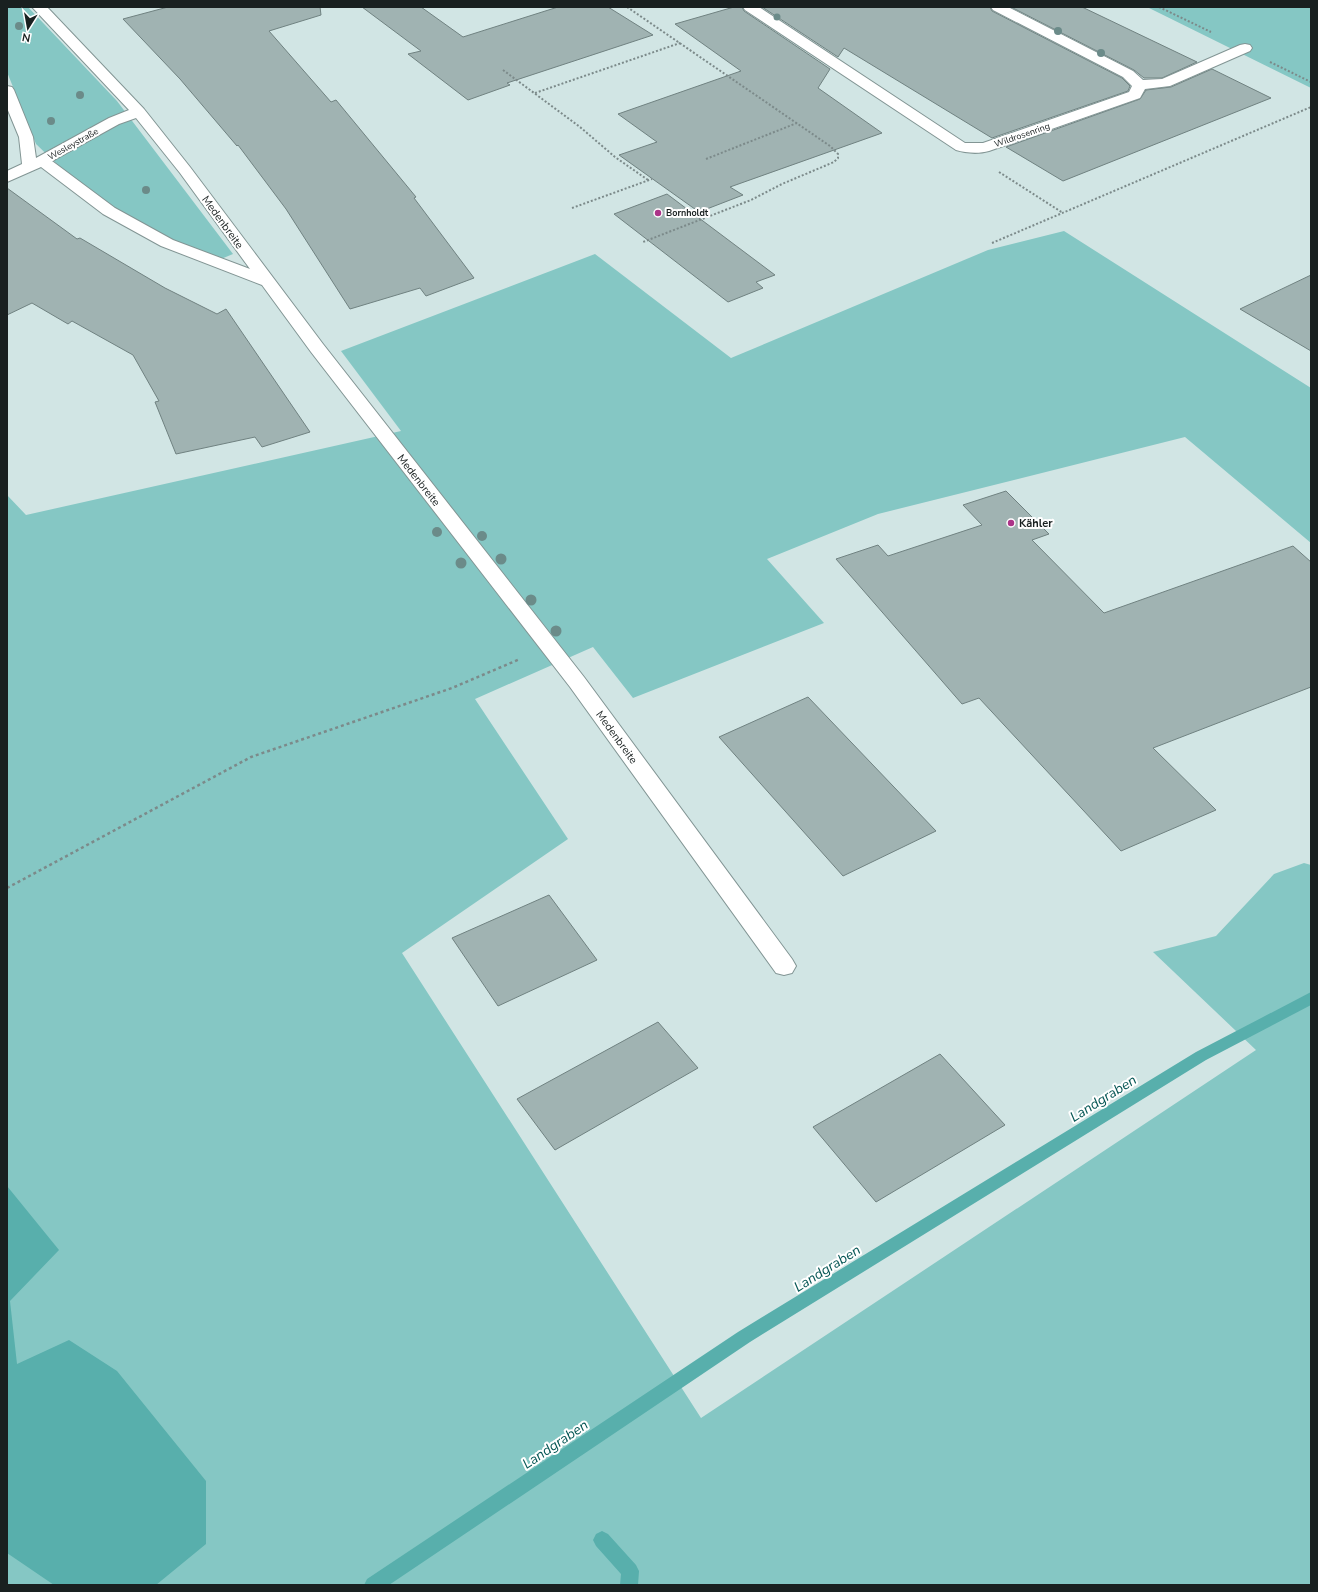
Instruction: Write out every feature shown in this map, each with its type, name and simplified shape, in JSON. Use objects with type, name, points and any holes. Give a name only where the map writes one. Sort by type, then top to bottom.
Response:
[{"type":"street","name":"Medenbreite","points":[[39,7],[139,112],[185,170],[267,281],[410,469],[555,654],[784,966]]},
{"type":"street","name":"Wildrosenring","points":[[750,7],[961,147],[984,148],[1134,96],[1139,85]]},
{"type":"street","points":[[998,7],[1128,74],[1139,85],[1165,83],[1245,48]]},
{"type":"street","points":[[7,90],[36,164],[109,211],[167,243],[267,281]]},
{"type":"street","name":"Wesleystraße","points":[[7,177],[36,164],[114,121],[139,112]]},
{"type":"path","points":[[627,7],[797,123],[830,146],[838,154],[838,158],[834,162],[782,184],[751,200],[643,242]]},
{"type":"path","points":[[535,93],[680,43]]},
{"type":"path","points":[[504,70],[648,180]]},
{"type":"path","points":[[992,243],[1311,107]]},
{"type":"path","points":[[706,159],[797,123]]},
{"type":"path","points":[[974,147],[979,159],[1063,213]]},
{"type":"path","points":[[572,208],[652,179]]},
{"type":"path","points":[[7,888],[251,757],[555,654]]},
{"type":"shaded area","points":[[7,7],[28,7],[117,101],[233,254],[221,259],[170,239],[113,207],[65,172],[36,144],[7,72]]},
{"type":"shaded area","points":[[1147,7],[1311,7],[1311,88]]},
{"type":"shaded area","points":[[1064,231],[1311,388],[1311,543],[1185,437],[878,514],[767,559],[824,623],[633,698],[593,647],[475,699],[568,839],[402,953],[701,1418],[1256,1050],[1153,952],[1216,936],[1274,874],[1304,863],[1311,865],[1311,1585],[7,1585],[7,495],[26,515],[401,431],[341,351],[595,254],[731,358],[988,250]]},
{"type":"shaded area","points":[[7,1186],[59,1250],[10,1301],[17,1364],[69,1340],[117,1371],[206,1481],[206,1544],[156,1585],[54,1585],[7,1553]]},
{"type":"building","points":[[168,7],[320,7],[321,15],[269,31],[331,102],[336,100],[416,197],[414,198],[474,278],[426,296],[420,288],[350,309],[286,209],[238,145],[237,146],[180,79],[123,19]]},
{"type":"building","points":[[362,7],[421,7],[463,37],[558,7],[608,7],[653,35],[507,83],[510,85],[468,100],[408,54],[421,51]]},
{"type":"building","points":[[734,7],[742,7],[744,11],[830,69],[818,88],[882,133],[730,187],[743,195],[699,212],[619,155],[657,142],[618,114],[741,71],[675,24]]},
{"type":"building","points":[[762,7],[990,7],[992,11],[1122,78],[1130,86],[1128,91],[992,138],[844,48],[838,57]]},
{"type":"building","points":[[1011,7],[1082,7],[1197,62],[1162,78],[1144,78],[1134,70]]},
{"type":"building","points":[[1212,69],[1271,98],[1063,181],[1006,147],[1140,99],[1146,90],[1171,87]]},
{"type":"building","points":[[7,188],[77,239],[80,238],[165,288],[217,314],[226,309],[310,432],[262,447],[255,437],[176,454],[155,402],[159,401],[133,355],[72,321],[68,324],[32,303],[7,315]]},
{"type":"building","points":[[667,194],[775,275],[756,282],[763,288],[728,302],[614,214]]},
{"type":"building","points":[[1311,275],[1311,351],[1240,309]]},
{"type":"building","points":[[1006,491],[1049,534],[1032,540],[1104,613],[1293,546],[1311,562],[1311,687],[1153,748],[1216,810],[1121,851],[979,698],[962,704],[836,559],[878,545],[888,556],[982,525],[963,505]]},
{"type":"building","points":[[808,697],[936,831],[843,876],[719,737]]},
{"type":"building","points":[[549,895],[597,960],[498,1006],[452,938]]},
{"type":"building","points":[[658,1022],[698,1068],[555,1150],[517,1099]]},
{"type":"building","points":[[940,1054],[1005,1125],[876,1202],[813,1127]]},
{"type":"waterway","name":"Landgraben","points":[[373,1585],[744,1337],[1201,1056],[1311,998]]},
{"type":"waterway","points":[[602,1540],[630,1571],[629,1585]]},
{"type":"place","name":"Bornholdt","points":[[658,213]]},
{"type":"place","name":"Kähler","points":[[1011,523]]}]
